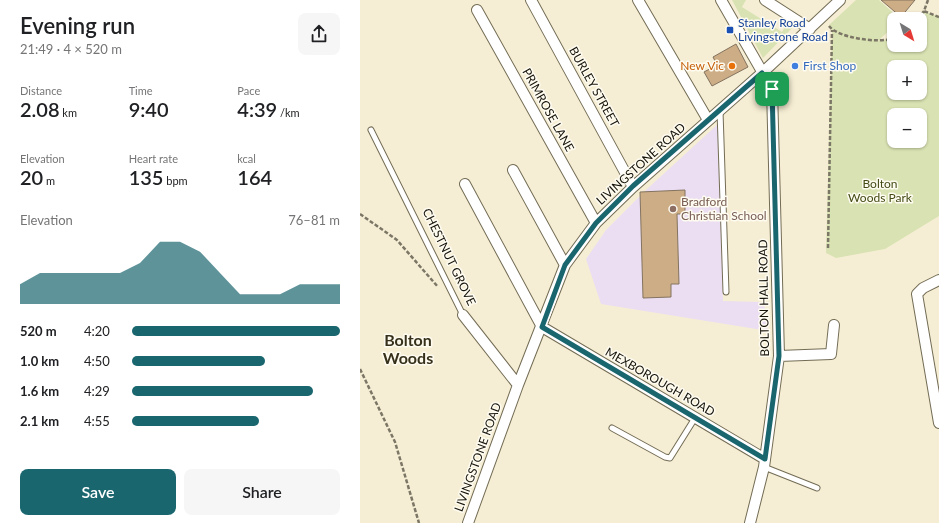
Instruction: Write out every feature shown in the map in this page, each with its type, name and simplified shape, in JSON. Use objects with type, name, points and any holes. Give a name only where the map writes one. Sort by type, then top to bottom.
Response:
[{"type":"street","name":"BURLEY STREET","points":[[531,0],[633,186]]},
{"type":"street","points":[[638,0],[708,120]]},
{"type":"street","name":"BOLTON HALL ROAD","points":[[722,0],[772,89],[779,356],[764,463],[750,523]]},
{"type":"street","points":[[765,0],[810,29]]},
{"type":"street","name":"LIVINGSTONE ROAD","points":[[468,523],[518,385],[565,265],[596,223],[633,186],[762,73],[840,0]]},
{"type":"street","name":"PRIMROSE LANE","points":[[477,10],[596,223]]},
{"type":"street","points":[[513,170],[565,265]]},
{"type":"street","points":[[465,184],[542,327]]},
{"type":"street","points":[[939,280],[923,288],[917,294],[939,423]]},
{"type":"street","name":"CHESTNUT GROVE","points":[[463,315],[518,385]]},
{"type":"street","points":[[779,356],[831,354],[834,325]]},
{"type":"street","name":"MEXBOROUGH ROAD","points":[[542,327],[695,418],[764,463]]},
{"type":"lane","points":[[720,110],[726,292]]},
{"type":"lane","name":"CHESTNUT GROVE","points":[[371,130],[463,315]]},
{"type":"lane","points":[[612,428],[665,457],[670,458],[695,418]]},
{"type":"lane","points":[[764,463],[817,488]]},
{"type":"path","points":[[928,0],[924,10],[939,17]]},
{"type":"path","points":[[822,18],[832,30],[878,42],[887,40]]},
{"type":"path","points":[[828,248],[832,30]]},
{"type":"path","points":[[360,214],[397,240],[443,292]]},
{"type":"path","points":[[360,369],[396,442],[419,523]]},
{"type":"shaded area","name":"Bradford Christian School","points":[[718,124],[723,301],[764,302],[768,331],[601,304],[586,259],[606,230],[647,189]]},
{"type":"green space","points":[[732,0],[746,0],[742,7],[782,32],[787,24],[793,27],[763,58]]},
{"type":"green space","name":"Bolton Woods Park","points":[[856,0],[879,0],[892,12],[887,12],[887,33],[878,41],[887,39],[887,52],[927,52],[927,12],[939,17],[939,216],[885,249],[836,258],[826,253],[832,30],[829,25]]},
{"type":"building","points":[[881,0],[915,0],[905,12],[895,12]]},
{"type":"building","name":"New Vic","points":[[736,44],[748,67],[712,86],[704,72],[717,65],[713,57]]},
{"type":"building","points":[[685,190],[685,214],[677,214],[679,284],[671,284],[671,297],[643,298],[640,192]]},
{"type":"place","name":"Stanley Road Livingstone Road","points":[[730,30]]},
{"type":"place","name":"New Vic","points":[[732,66]]},
{"type":"place","name":"First Shop","points":[[795,66]]},
{"type":"place","name":"Bradford Christian School","points":[[673,209]]},
{"type":"district","name":"Bolton Woods","points":[[408,349]]},
{"type":"route","points":[[762,73],[772,89],[779,356],[765,459],[542,327],[565,265],[596,223],[633,186],[762,73]]}]
